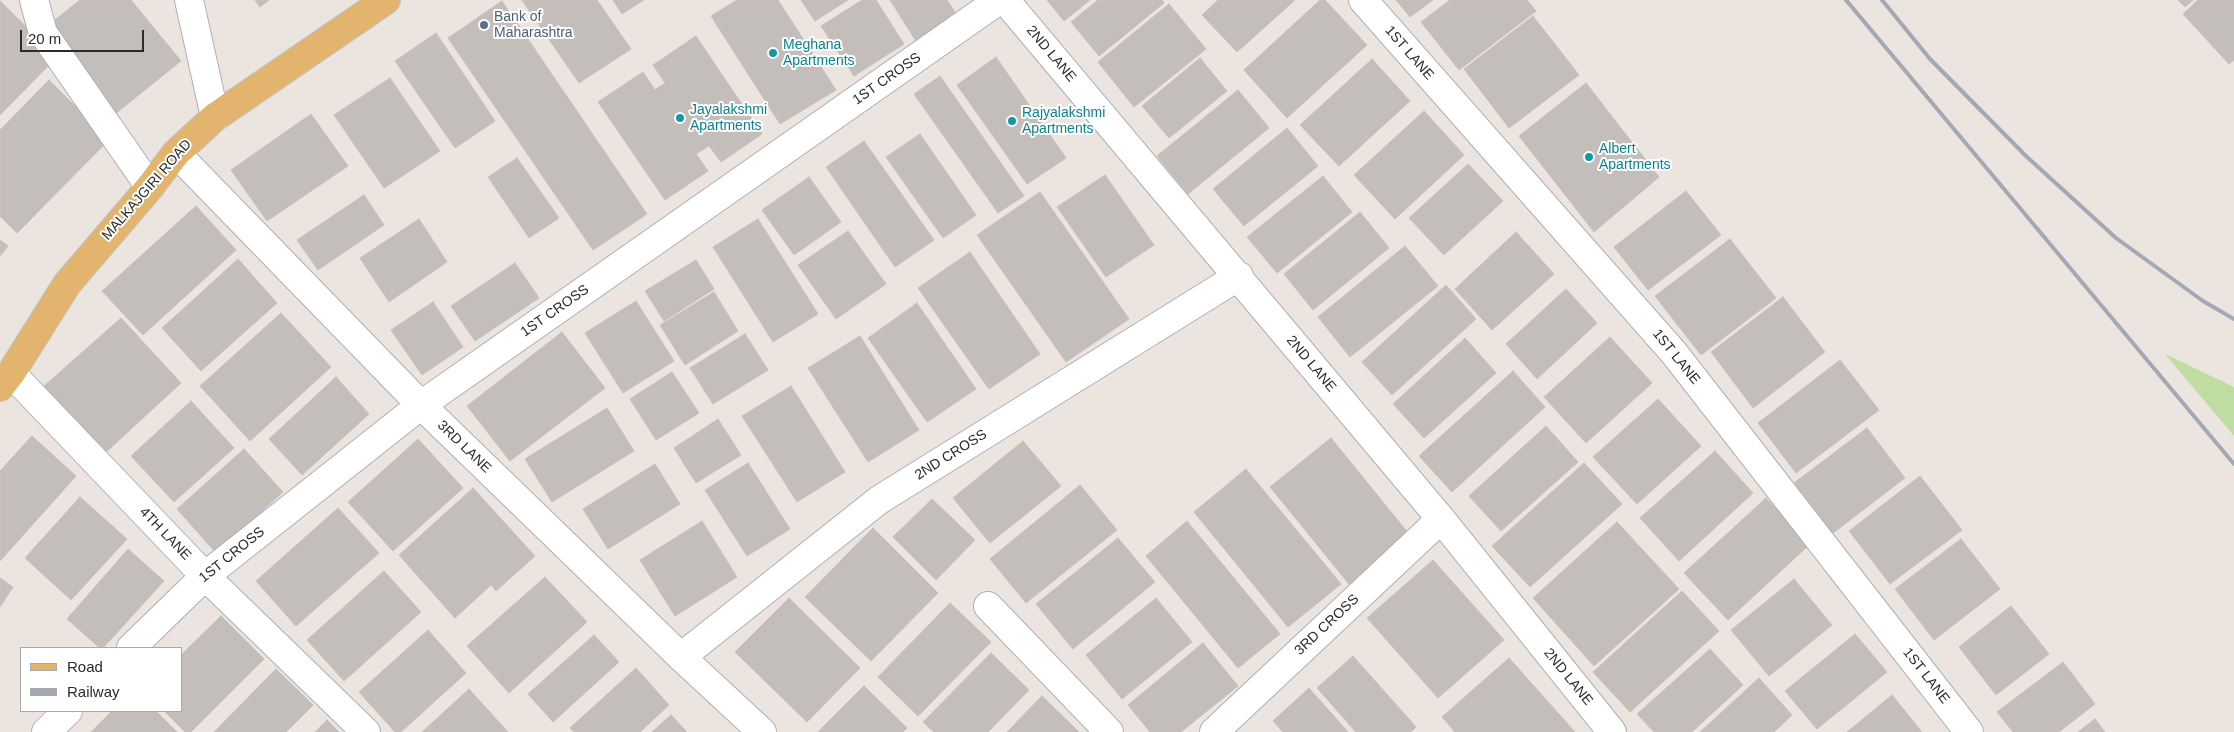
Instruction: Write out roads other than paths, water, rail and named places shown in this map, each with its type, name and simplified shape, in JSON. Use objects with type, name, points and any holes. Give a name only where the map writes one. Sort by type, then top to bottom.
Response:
[{"type":"main road","name":"MALKAJGIRI ROAD","points":[[6,380],[66,284],[150,186],[176,152],[215,118],[386,0]]},
{"type":"street","points":[[34,0],[43,33],[150,186]]},
{"type":"street","points":[[189,0],[215,118]]},
{"type":"street","name":"1ST CROSS","points":[[132,647],[205,576],[421,405],[1000,0]]},
{"type":"street","name":"2ND LANE","points":[[1005,0],[1441,519],[1612,732]]},
{"type":"street","name":"1ST LANE","points":[[1362,0],[1674,353],[1969,732]]},
{"type":"street","name":"3RD LANE","points":[[176,152],[421,405],[681,657],[762,732]]},
{"type":"street","name":"2ND CROSS","points":[[681,657],[879,500],[1238,276]]},
{"type":"street","name":"4TH LANE","points":[[6,380],[366,732]]},
{"type":"street","name":"3RD CROSS","points":[[1214,732],[1441,519]]},
{"type":"street","points":[[988,606],[1109,732]]},
{"type":"street","points":[[46,732],[67,712]]},
{"type":"railway","points":[[1846,0],[2234,464]]},
{"type":"railway","points":[[1882,0],[1930,59],[2027,157],[2116,238],[2203,301],[2234,319]]},
{"type":"place","name":"Bank of Maharashtra","points":[[484,25]]},
{"type":"place","name":"Meghana Apartments","points":[[773,53]]},
{"type":"place","name":"Jayalakshmi Apartments","points":[[680,118]]},
{"type":"place","name":"Rajyalakshmi Apartments","points":[[1012,121]]},
{"type":"place","name":"Albert Apartments","points":[[1589,157]]}]
